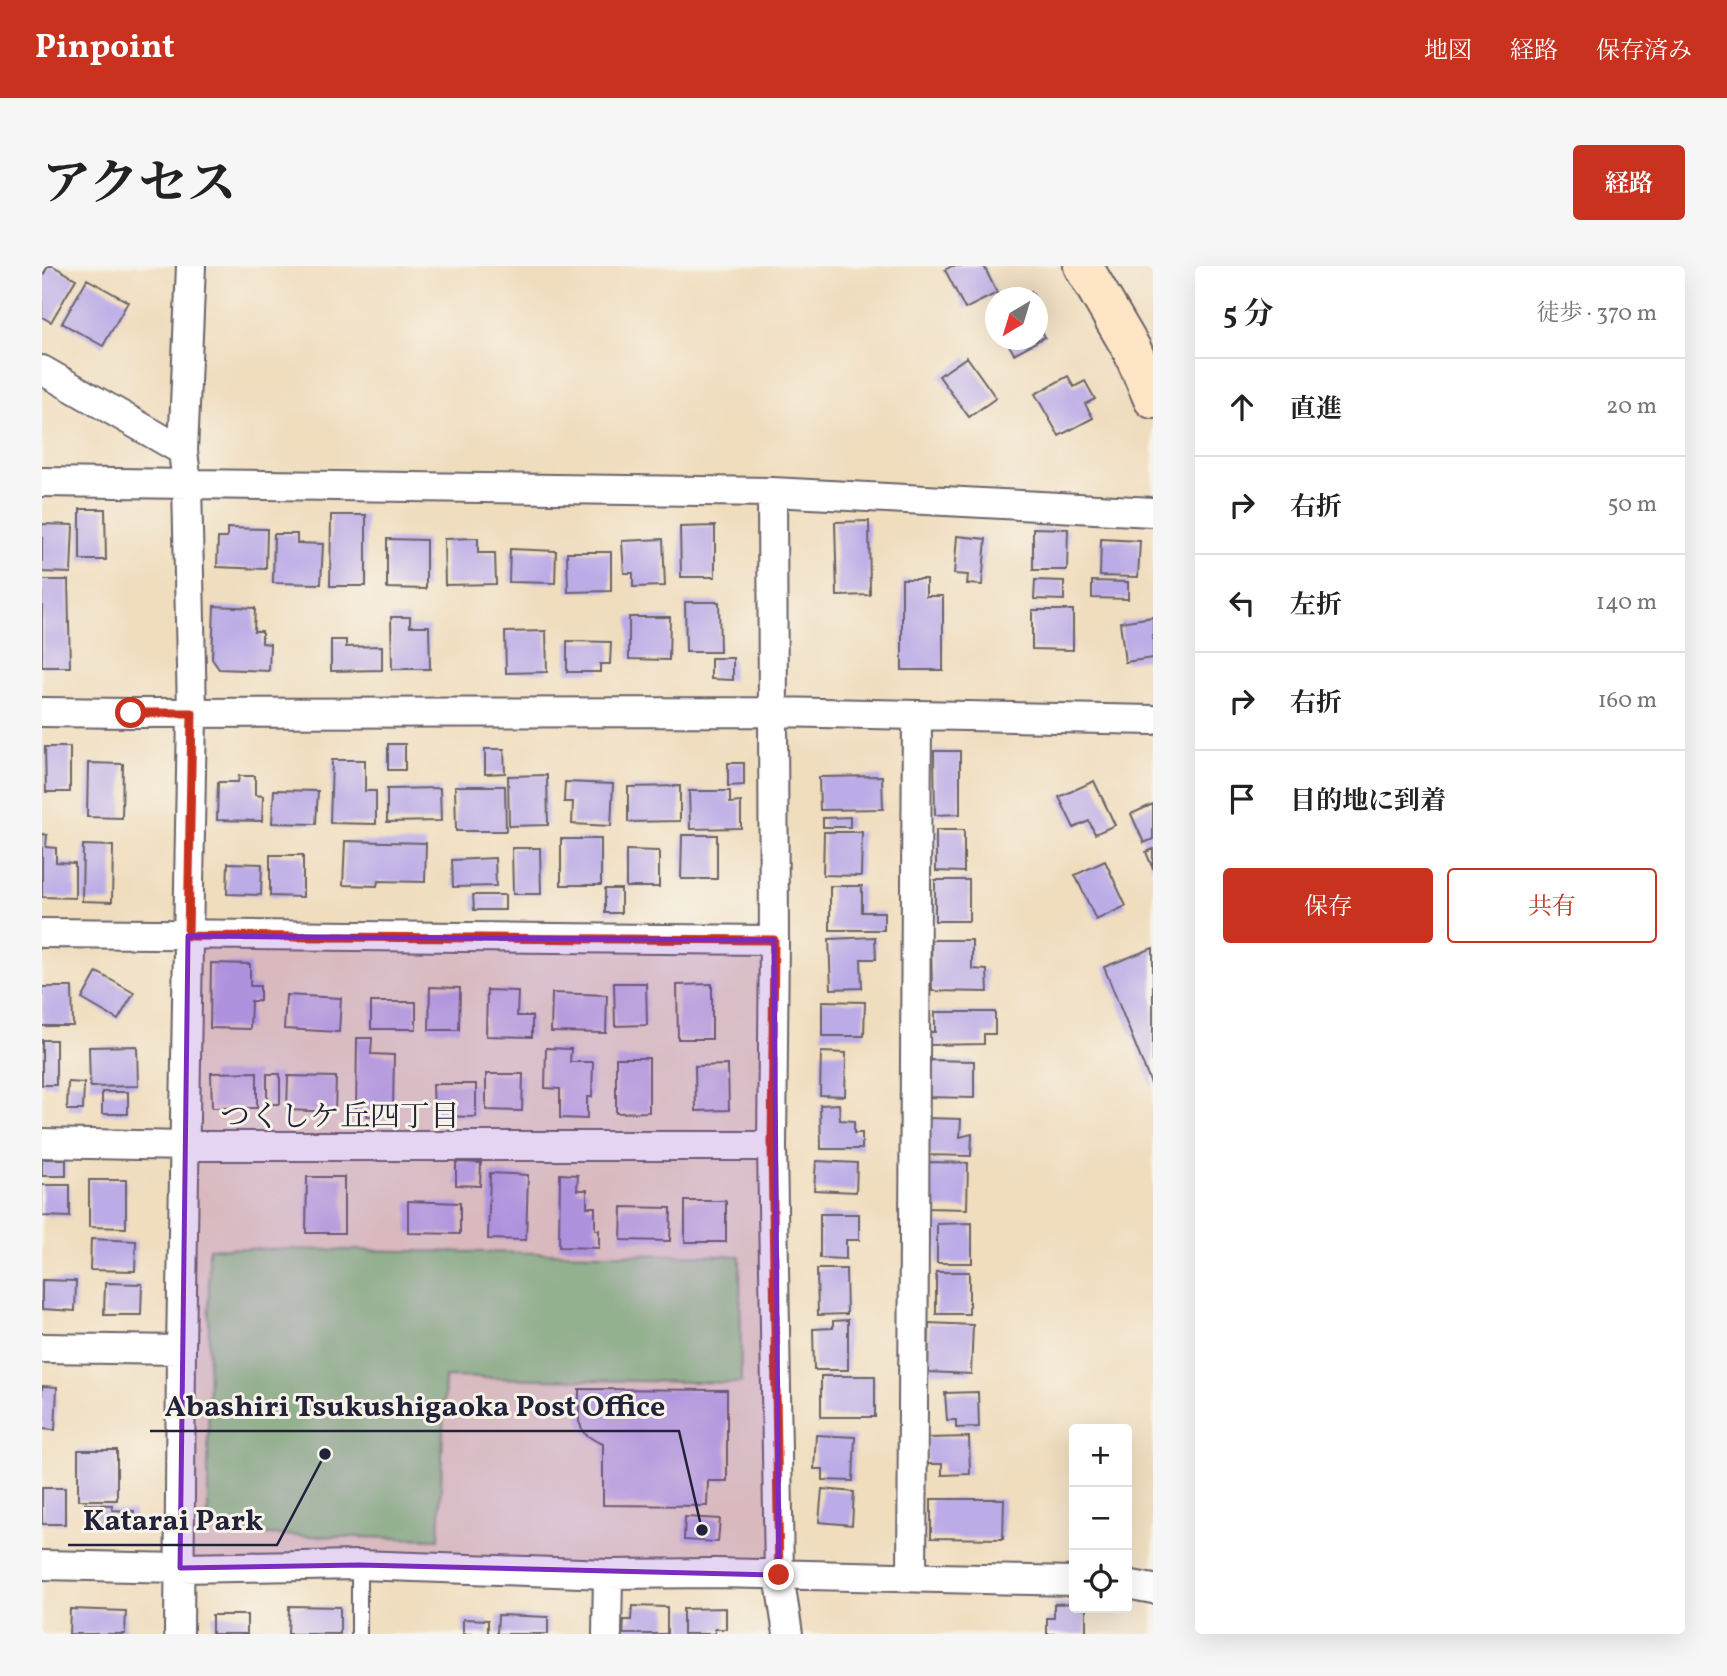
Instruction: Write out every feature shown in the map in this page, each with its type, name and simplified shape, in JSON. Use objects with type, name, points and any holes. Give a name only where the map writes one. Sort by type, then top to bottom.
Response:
[{"type":"street","points":[[179,1634],[192,713],[187,484],[183,451],[191,266]]},
{"type":"street","points":[[1083,266],[1132,350],[1153,399]]},
{"type":"street","points":[[42,370],[183,451]]},
{"type":"street","points":[[42,482],[772,492],[1153,512]]},
{"type":"street","points":[[772,492],[772,1146],[779,1575],[788,1634]]},
{"type":"street","points":[[42,712],[774,712],[1153,720]]},
{"type":"street","points":[[912,1577],[917,715]]},
{"type":"street","points":[[42,933],[774,940]]},
{"type":"street","points":[[42,1143],[185,1146],[772,1146]]},
{"type":"street","points":[[42,1348],[181,1350]]},
{"type":"street","points":[[42,1565],[180,1568],[359,1565],[608,1574],[715,1573],[1069,1581]]},
{"type":"street","points":[[607,1634],[608,1574]]},
{"type":"street","points":[[1132,1585],[1153,1589]]},
{"type":"lane","points":[[359,1565],[359,1634]]},
{"type":"highlighted area","points":[[188,936],[774,940],[779,1575],[359,1565],[180,1568]]},
{"type":"green space","points":[[209,1248],[740,1256],[741,1383],[445,1377],[439,1539],[220,1534],[208,1525]]},
{"type":"building","points":[[48,266],[53,266],[76,279],[51,322],[42,317],[42,277]]},
{"type":"building","points":[[952,266],[984,266],[994,287],[985,287],[985,299],[965,309],[945,270]]},
{"type":"building","points":[[87,279],[128,302],[103,346],[62,323]]},
{"type":"building","points":[[967,357],[996,398],[969,417],[939,376]]},
{"type":"building","points":[[1068,376],[1074,387],[1085,381],[1095,399],[1085,404],[1093,418],[1059,436],[1035,394]]},
{"type":"building","points":[[80,509],[105,509],[106,560],[80,560]]},
{"type":"building","points":[[331,515],[366,515],[366,586],[330,586]]},
{"type":"building","points":[[869,521],[870,595],[837,596],[835,522]]},
{"type":"building","points":[[42,524],[73,525],[71,573],[42,572]]},
{"type":"building","points":[[715,526],[715,577],[681,577],[680,527]]},
{"type":"building","points":[[227,528],[267,529],[266,569],[217,567],[218,538],[227,538]]},
{"type":"building","points":[[1033,528],[1068,529],[1067,570],[1033,570]]},
{"type":"building","points":[[274,534],[297,534],[297,543],[323,544],[321,584],[273,583]]},
{"type":"building","points":[[957,536],[986,539],[982,585],[967,584],[968,575],[954,574]]},
{"type":"building","points":[[478,538],[478,553],[495,553],[496,584],[445,585],[444,539]]},
{"type":"building","points":[[387,539],[426,540],[426,589],[387,588]]},
{"type":"building","points":[[663,539],[665,586],[633,587],[633,573],[624,573],[622,541]]},
{"type":"building","points":[[1101,539],[1140,541],[1138,577],[1100,576]]},
{"type":"building","points":[[510,549],[556,551],[555,583],[509,582]]},
{"type":"building","points":[[567,552],[611,552],[611,591],[568,592]]},
{"type":"building","points":[[902,579],[926,579],[926,596],[943,596],[943,670],[902,670]]},
{"type":"building","points":[[42,580],[68,580],[70,667],[42,667]]},
{"type":"building","points":[[1035,580],[1064,581],[1064,600],[1034,599]]},
{"type":"building","points":[[1092,581],[1128,582],[1128,599],[1092,598]]},
{"type":"building","points":[[685,602],[719,602],[720,652],[686,652]]},
{"type":"building","points":[[214,606],[255,608],[254,631],[262,631],[262,643],[270,644],[269,671],[219,669],[212,659]]},
{"type":"building","points":[[1032,610],[1073,610],[1073,650],[1032,649]]},
{"type":"building","points":[[391,617],[410,617],[410,626],[429,626],[430,669],[392,669]]},
{"type":"building","points":[[629,617],[670,617],[669,660],[629,659]]},
{"type":"building","points":[[1153,617],[1153,658],[1125,662],[1120,622]]},
{"type":"building","points":[[546,631],[547,672],[506,673],[505,632]]},
{"type":"building","points":[[331,640],[346,640],[346,647],[382,646],[382,670],[331,671]]},
{"type":"building","points":[[567,641],[611,642],[610,664],[600,664],[600,672],[567,672]]},
{"type":"building","points":[[711,658],[733,658],[733,680],[711,679]]},
{"type":"building","points":[[388,744],[405,744],[405,770],[388,770]]},
{"type":"building","points":[[45,747],[70,747],[70,792],[46,792]]},
{"type":"building","points":[[485,749],[504,749],[505,773],[485,774]]},
{"type":"building","points":[[934,751],[960,751],[960,814],[935,815]]},
{"type":"building","points":[[332,760],[365,760],[365,791],[376,791],[376,824],[330,823]]},
{"type":"building","points":[[88,763],[123,764],[122,818],[87,817]]},
{"type":"building","points":[[728,763],[744,763],[744,785],[728,786]]},
{"type":"building","points":[[547,775],[548,825],[509,826],[508,776]]},
{"type":"building","points":[[239,776],[255,776],[255,795],[263,796],[262,821],[217,820],[218,782],[238,782]]},
{"type":"building","points":[[882,776],[883,809],[820,810],[819,777]]},
{"type":"building","points":[[1094,781],[1115,825],[1095,834],[1089,821],[1074,828],[1059,797]]},
{"type":"building","points":[[565,782],[613,784],[611,826],[572,824],[573,802],[564,802]]},
{"type":"building","points":[[455,786],[505,786],[506,831],[456,831]]},
{"type":"building","points":[[680,786],[680,821],[628,822],[628,787]]},
{"type":"building","points":[[440,788],[441,821],[387,822],[387,789]]},
{"type":"building","points":[[274,790],[318,791],[316,824],[272,823]]},
{"type":"building","points":[[689,791],[730,791],[730,803],[741,802],[741,828],[690,829]]},
{"type":"building","points":[[1153,804],[1153,839],[1144,843],[1131,814]]},
{"type":"building","points":[[850,817],[850,827],[823,827],[823,818]]},
{"type":"building","points":[[936,830],[964,830],[964,872],[936,871]]},
{"type":"building","points":[[824,832],[862,832],[861,876],[823,875]]},
{"type":"building","points":[[42,834],[47,835],[46,847],[56,848],[56,862],[75,863],[75,898],[42,897]]},
{"type":"building","points":[[682,835],[717,835],[717,879],[681,879]]},
{"type":"building","points":[[561,839],[601,839],[601,885],[561,885]]},
{"type":"building","points":[[345,841],[426,843],[425,882],[378,881],[377,886],[343,885]]},
{"type":"building","points":[[83,845],[113,846],[112,902],[82,901]]},
{"type":"building","points":[[512,848],[540,848],[541,894],[513,894]]},
{"type":"building","points":[[1153,849],[1153,869],[1146,852]]},
{"type":"building","points":[[626,850],[659,851],[659,887],[626,887]]},
{"type":"building","points":[[270,855],[303,855],[303,897],[270,896]]},
{"type":"building","points":[[495,858],[496,886],[453,887],[452,860]]},
{"type":"building","points":[[1105,861],[1126,906],[1096,920],[1075,875]]},
{"type":"building","points":[[228,863],[262,864],[261,895],[227,894]]},
{"type":"building","points":[[935,880],[969,880],[969,921],[935,921]]},
{"type":"building","points":[[830,886],[862,886],[862,912],[884,912],[884,930],[830,930]]},
{"type":"building","points":[[605,889],[621,889],[621,913],[605,913]]},
{"type":"building","points":[[473,895],[505,895],[505,910],[474,910]]},
{"type":"building","points":[[875,937],[876,959],[861,959],[862,988],[831,989],[829,939]]},
{"type":"building","points":[[931,940],[972,940],[972,969],[987,970],[988,992],[932,991]]},
{"type":"building","points":[[1153,948],[1153,1089],[1104,967]]},
{"type":"building","points":[[211,963],[250,964],[250,986],[260,986],[260,1001],[251,1001],[250,1029],[210,1028]]},
{"type":"building","points":[[97,972],[134,993],[118,1020],[82,999]]},
{"type":"building","points":[[614,983],[646,983],[647,1025],[615,1026]]},
{"type":"building","points":[[712,984],[712,1039],[678,1039],[677,985]]},
{"type":"building","points":[[42,987],[72,987],[73,1026],[42,1026]]},
{"type":"building","points":[[430,987],[460,988],[459,1030],[429,1030]]},
{"type":"building","points":[[487,990],[518,991],[517,1016],[532,1016],[532,1037],[486,1036]]},
{"type":"building","points":[[552,993],[607,995],[606,1033],[551,1032]]},
{"type":"building","points":[[286,995],[341,998],[339,1032],[284,1029]]},
{"type":"building","points":[[822,1001],[865,1002],[864,1036],[822,1036]]},
{"type":"building","points":[[371,1002],[416,1002],[416,1029],[371,1029]]},
{"type":"building","points":[[935,1012],[995,1012],[995,1034],[984,1034],[984,1044],[928,1045],[927,1032],[935,1032]]},
{"type":"building","points":[[357,1038],[372,1038],[371,1054],[394,1055],[393,1110],[383,1110],[383,1116],[367,1116],[367,1112],[356,1111]]},
{"type":"building","points":[[42,1040],[56,1040],[56,1085],[42,1085]]},
{"type":"building","points":[[137,1046],[138,1086],[90,1087],[89,1047]]},
{"type":"building","points":[[546,1048],[571,1049],[570,1062],[593,1062],[592,1097],[587,1097],[587,1119],[560,1118],[560,1089],[545,1088]]},
{"type":"building","points":[[821,1052],[846,1053],[845,1096],[820,1095]]},
{"type":"building","points":[[616,1058],[649,1058],[649,1112],[616,1113]]},
{"type":"building","points":[[925,1060],[974,1061],[974,1098],[924,1097]]},
{"type":"building","points":[[728,1065],[729,1110],[696,1111],[695,1066]]},
{"type":"building","points":[[257,1072],[257,1108],[212,1108],[211,1073]]},
{"type":"building","points":[[267,1074],[280,1074],[280,1104],[267,1104]]},
{"type":"building","points":[[486,1074],[523,1074],[522,1111],[486,1110]]},
{"type":"building","points":[[288,1076],[336,1077],[335,1112],[287,1110]]},
{"type":"building","points":[[68,1082],[84,1083],[83,1110],[67,1110]]},
{"type":"building","points":[[433,1084],[476,1084],[476,1117],[434,1116]]},
{"type":"building","points":[[102,1092],[128,1092],[128,1114],[102,1114]]},
{"type":"building","points":[[839,1104],[840,1120],[854,1121],[854,1133],[862,1133],[862,1149],[821,1149],[820,1105]]},
{"type":"building","points":[[926,1118],[961,1119],[960,1137],[972,1134],[971,1156],[925,1155]]},
{"type":"building","points":[[42,1159],[66,1159],[66,1176],[42,1176]]},
{"type":"building","points":[[816,1161],[857,1163],[856,1192],[814,1190]]},
{"type":"building","points":[[456,1162],[481,1163],[480,1186],[456,1185]]},
{"type":"building","points":[[928,1162],[968,1163],[967,1209],[927,1208]]},
{"type":"building","points":[[490,1173],[528,1175],[526,1240],[488,1239]]},
{"type":"building","points":[[560,1174],[578,1175],[577,1190],[587,1190],[587,1207],[595,1207],[595,1230],[599,1230],[599,1248],[559,1247]]},
{"type":"building","points":[[307,1177],[344,1177],[344,1233],[306,1233]]},
{"type":"building","points":[[89,1180],[126,1180],[126,1228],[89,1227]]},
{"type":"building","points":[[42,1185],[70,1185],[70,1217],[42,1216]]},
{"type":"building","points":[[408,1201],[460,1203],[460,1234],[408,1233]]},
{"type":"building","points":[[685,1201],[726,1201],[726,1242],[685,1242]]},
{"type":"building","points":[[622,1207],[671,1208],[670,1241],[621,1240]]},
{"type":"building","points":[[820,1214],[859,1214],[859,1240],[846,1240],[846,1259],[820,1258]]},
{"type":"building","points":[[972,1223],[972,1263],[937,1263],[937,1224]]},
{"type":"building","points":[[91,1239],[136,1241],[135,1271],[90,1270]]},
{"type":"building","points":[[817,1269],[846,1269],[847,1314],[818,1315]]},
{"type":"building","points":[[936,1272],[969,1272],[969,1314],[936,1314]]},
{"type":"building","points":[[42,1280],[76,1281],[75,1311],[42,1309]]},
{"type":"building","points":[[105,1283],[142,1284],[141,1315],[104,1315]]},
{"type":"building","points":[[848,1320],[848,1370],[814,1370],[813,1329],[833,1328],[833,1321]]},
{"type":"building","points":[[929,1323],[973,1325],[971,1374],[928,1372]]},
{"type":"building","points":[[821,1376],[875,1376],[875,1417],[821,1417]]},
{"type":"building","points":[[42,1386],[57,1387],[55,1430],[42,1429]]},
{"type":"building","points":[[579,1389],[727,1390],[727,1481],[708,1481],[707,1506],[603,1505],[603,1444],[584,1433],[579,1422]]},
{"type":"building","points":[[978,1392],[979,1427],[956,1428],[956,1420],[947,1420],[945,1393]]},
{"type":"building","points":[[816,1435],[855,1437],[853,1481],[823,1480],[823,1469],[814,1469]]},
{"type":"building","points":[[969,1437],[970,1474],[942,1475],[942,1464],[927,1464],[926,1438]]},
{"type":"building","points":[[78,1450],[117,1450],[117,1500],[78,1500]]},
{"type":"building","points":[[42,1488],[65,1488],[65,1524],[42,1524]]},
{"type":"building","points":[[822,1489],[854,1492],[852,1525],[819,1522]]},
{"type":"building","points":[[931,1499],[1004,1499],[1003,1539],[931,1538]]},
{"type":"building","points":[[85,1504],[112,1505],[112,1510],[134,1511],[134,1526],[85,1524]]},
{"type":"building","points":[[685,1517],[720,1519],[718,1542],[684,1540]]},
{"type":"building","points":[[1069,1603],[1069,1613],[1086,1613],[1086,1634],[1047,1634],[1047,1618],[1054,1618],[1054,1604]]},
{"type":"building","points":[[289,1606],[340,1607],[340,1634],[288,1634]]},
{"type":"building","points":[[632,1606],[667,1607],[667,1634],[623,1634],[624,1620],[631,1620]]},
{"type":"building","points":[[726,1608],[726,1629],[715,1629],[715,1634],[683,1634],[683,1609]]},
{"type":"building","points":[[70,1609],[126,1611],[125,1634],[69,1634]]},
{"type":"building","points":[[212,1615],[247,1615],[247,1634],[212,1634]]},
{"type":"building","points":[[498,1615],[548,1617],[548,1634],[497,1634]]},
{"type":"building","points":[[463,1619],[488,1620],[488,1634],[463,1634]]},
{"type":"place","name":"Katarai Park","points":[[325,1454]]},
{"type":"place","name":"Abashiri Tsukushigaoka Post Office","points":[[702,1530]]},
{"type":"district","name":"つくしケ丘四丁目","points":[[340,1118]]},
{"type":"route","points":[[131,713],[192,713],[188,936],[774,940],[772,1146],[779,1575]]}]
